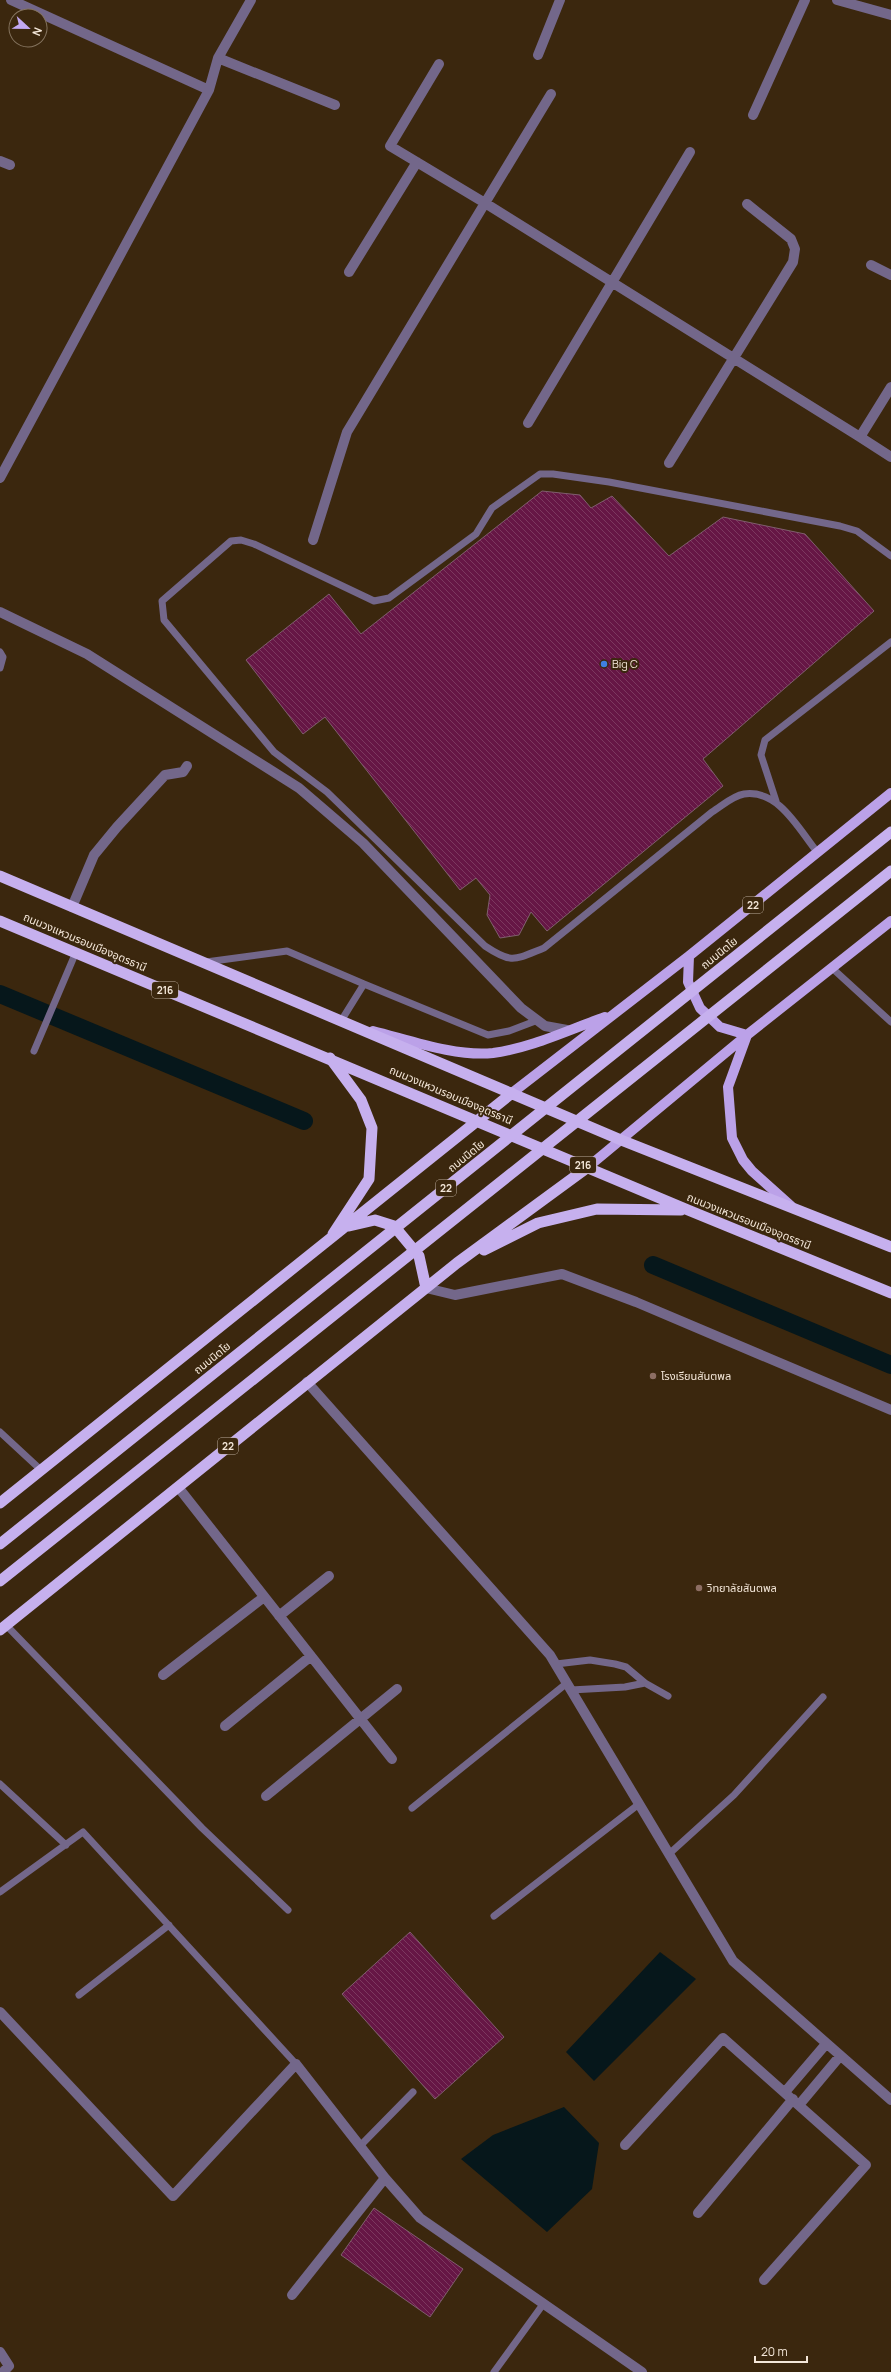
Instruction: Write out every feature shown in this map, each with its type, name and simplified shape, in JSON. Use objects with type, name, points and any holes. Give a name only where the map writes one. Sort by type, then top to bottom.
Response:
[{"type":"highway","name":"ถนนนิตโย","points":[[0,1544],[891,832]]},
{"type":"highway","points":[[0,1581],[891,871]]},
{"type":"highway","points":[[0,876],[512,1092],[621,1140],[891,1246]]},
{"type":"highway","name":"ถนนวงแหวนรอบเมืองอุดรธานี","points":[[0,921],[330,1058],[688,1210],[891,1293]]},
{"type":"highway","points":[[328,1241],[369,1179],[372,1128],[361,1100],[330,1058]]},
{"type":"highway","name":"ถนนนิตโย","points":[[0,1503],[347,1226],[512,1092]]},
{"type":"highway","name":"22","points":[[3,1627],[457,1263],[588,1167]]},
{"type":"highway","points":[[457,1263],[538,1223],[597,1209],[688,1210]]},
{"type":"highway","points":[[347,1226],[374,1220],[394,1226],[419,1256],[426,1288]]},
{"type":"main road","name":"ถนนนิตโย","points":[[512,1092],[689,956],[891,793]]},
{"type":"main road","name":"22","points":[[588,1167],[747,1035],[891,921]]},
{"type":"main road","points":[[689,956],[688,982],[700,1008],[720,1027],[747,1035],[728,1087],[732,1138],[743,1160],[752,1171],[794,1208]]},
{"type":"main road","points":[[346,1023],[441,1048],[476,1053],[492,1053],[525,1046],[613,1015]]},
{"type":"street","points":[[11,0],[209,90]]},
{"type":"street","points":[[0,478],[209,90],[218,58],[251,0]]},
{"type":"street","points":[[538,55],[560,0]]},
{"type":"street","points":[[753,114],[805,0]]},
{"type":"street","points":[[837,0],[891,15]]},
{"type":"street","points":[[218,58],[335,105]]},
{"type":"street","points":[[439,64],[390,146],[485,203],[891,457]]},
{"type":"street","points":[[313,540],[347,432],[552,94]]},
{"type":"street","points":[[528,423],[690,152]]},
{"type":"street","points":[[0,161],[10,165]]},
{"type":"street","points":[[349,272],[417,162]]},
{"type":"street","points":[[669,463],[735,359],[793,262],[795,249],[791,239],[782,230],[748,204]]},
{"type":"street","points":[[871,265],[891,275]]},
{"type":"street","points":[[860,437],[891,387]]},
{"type":"street","points":[[0,612],[87,654],[299,788],[363,843],[522,1008],[545,1026],[567,1030]]},
{"type":"street","points":[[72,907],[94,855],[165,775],[183,772],[187,766]]},
{"type":"street","points":[[426,1288],[455,1295],[562,1274],[636,1302],[891,1410]]},
{"type":"street","points":[[307,1382],[550,1655],[733,1961],[891,2100]]},
{"type":"street","points":[[178,1487],[392,1759]]},
{"type":"street","points":[[279,1616],[329,1576]]},
{"type":"street","points":[[163,1675],[264,1596]]},
{"type":"street","points":[[225,1726],[312,1656]]},
{"type":"street","points":[[266,1796],[397,1689]]},
{"type":"street","points":[[0,2012],[173,2196],[296,2064],[385,2178],[420,2218],[642,2372]]},
{"type":"street","points":[[626,2146],[723,2038],[866,2164],[764,2280]]},
{"type":"street","points":[[785,2092],[826,2044]]},
{"type":"street","points":[[698,2213],[796,2102],[840,2056]]},
{"type":"street","points":[[292,2294],[385,2178]]},
{"type":"street","points":[[0,2352],[9,2366],[4,2372]]},
{"type":"lane","points":[[776,802],[765,796],[745,794],[735,797],[712,812],[544,948],[517,958],[503,958],[485,946],[327,792],[274,752],[164,620],[162,601],[231,541],[241,540],[254,544],[374,601],[388,598],[476,534],[492,508],[540,474],[609,482],[840,526],[856,532],[891,556]]},
{"type":"lane","points":[[818,853],[776,802],[761,755],[765,740],[891,642]]},
{"type":"lane","points":[[0,652],[3,657],[0,668]]},
{"type":"lane","points":[[204,962],[287,951],[488,1035],[509,1031],[538,1020]]},
{"type":"lane","points":[[34,1051],[76,952]]},
{"type":"lane","points":[[832,968],[891,1022]]},
{"type":"lane","points":[[346,1023],[364,984]]},
{"type":"lane","points":[[0,1432],[41,1470]]},
{"type":"lane","points":[[3,1627],[202,1828],[288,1910]]},
{"type":"lane","points":[[556,1664],[590,1660],[626,1667],[645,1683],[668,1696]]},
{"type":"lane","points":[[412,1808],[569,1686],[625,1686],[645,1683]]},
{"type":"lane","points":[[669,1854],[734,1795],[823,1697]]},
{"type":"lane","points":[[0,1784],[66,1845]]},
{"type":"lane","points":[[494,1916],[639,1804]]},
{"type":"lane","points":[[0,1892],[83,1832],[296,2064]]},
{"type":"lane","points":[[79,1995],[169,1925]]},
{"type":"lane","points":[[360,2146],[413,2092]]},
{"type":"lane","points":[[494,2372],[544,2303]]},
{"type":"shaded area","points":[[660,1952],[696,1979],[594,2081],[566,2052]]},
{"type":"shaded area","points":[[564,2107],[599,2143],[592,2189],[547,2232],[461,2159],[493,2135]]},
{"type":"building","points":[[542,491],[580,495],[591,508],[612,496],[669,556],[723,517],[805,534],[874,611],[703,759],[723,786],[547,931],[531,912],[519,935],[500,938],[487,915],[490,895],[476,878],[460,890],[325,717],[303,734],[246,660],[329,594],[361,634]]},
{"type":"building","points":[[410,1932],[504,2037],[435,2099],[342,1994]]},
{"type":"building","points":[[374,2208],[463,2269],[430,2317],[341,2255]]},
{"type":"waterway","points":[[0,994],[304,1121]]},
{"type":"waterway","points":[[653,1265],[891,1365]]},
{"type":"place","name":"Big C","points":[[604,664]]},
{"type":"place","name":"โรงเรียนสันตพล","points":[[653,1376]]},
{"type":"place","name":"วิทยาลัยสันตพล","points":[[699,1588]]}]
